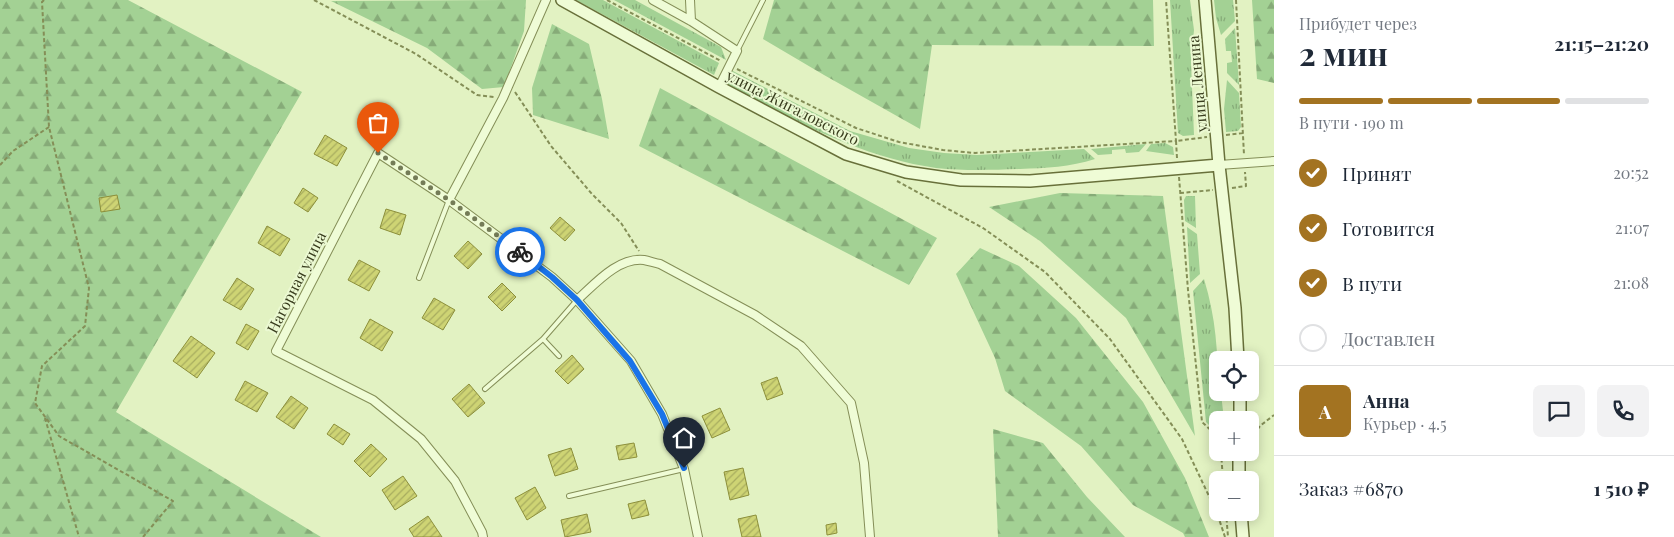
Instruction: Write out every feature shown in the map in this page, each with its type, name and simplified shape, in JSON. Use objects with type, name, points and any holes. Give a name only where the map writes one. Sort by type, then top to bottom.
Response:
[{"type":"main road","name":"улица Жигаловского","points":[[562,0],[720,88],[846,154],[906,172],[961,180],[1030,181],[1219,165]]},
{"type":"main road","name":"улица Ленина","points":[[1205,0],[1237,351]]},
{"type":"main road","points":[[1242,521],[1243,537]]},
{"type":"street","points":[[546,0],[504,98],[449,200],[552,277],[577,300],[630,361],[662,414],[684,468],[698,537]]},
{"type":"street","points":[[653,0],[691,21],[737,52],[720,88]]},
{"type":"street","points":[[690,0],[691,21]]},
{"type":"street","name":"Нагорная улица","points":[[449,200],[378,153],[276,351],[373,400],[421,439],[455,481],[483,537]]},
{"type":"street","name":"улица Жигаловского","points":[[1219,165],[1271,161]]},
{"type":"street","points":[[577,300],[613,269],[627,262],[644,260],[660,264],[755,315],[801,346],[850,403],[864,463],[870,537]]},
{"type":"lane","points":[[737,52],[764,0]]},
{"type":"lane","points":[[419,278],[449,200]]},
{"type":"lane","points":[[485,389],[543,339],[577,300]]},
{"type":"lane","points":[[543,339],[559,356]]},
{"type":"lane","points":[[569,496],[684,468]]},
{"type":"path","points":[[44,0],[42,2],[49,127],[89,288],[85,326],[42,366],[35,403],[58,436],[173,501],[143,537]]},
{"type":"path","points":[[314,0],[416,54],[477,95],[504,98]]},
{"type":"path","points":[[608,0],[730,66],[856,128],[899,142],[943,150],[975,153],[1176,141]]},
{"type":"path","points":[[1166,0],[1188,290],[1202,422],[1209,429]]},
{"type":"path","points":[[1236,0],[1244,133]]},
{"type":"path","points":[[510,84],[551,146],[592,194],[621,223],[644,260]]},
{"type":"path","points":[[0,165],[13,151],[49,127]]},
{"type":"path","points":[[889,177],[983,228],[1045,272],[1110,339],[1182,439],[1217,513],[1226,537]]},
{"type":"path","points":[[1259,427],[1274,414]]},
{"type":"path","points":[[44,416],[79,537]]},
{"type":"path","points":[[1226,521],[1226,537]]},
{"type":"green space","points":[[0,0],[128,0],[302,92],[116,412],[321,537],[0,537]]},
{"type":"green space","points":[[526,0],[524,31],[504,87],[482,89],[427,48],[331,1]]},
{"type":"green space","points":[[576,0],[603,0],[719,63],[714,75]]},
{"type":"green space","points":[[614,0],[635,0],[721,47],[726,60]]},
{"type":"green space","points":[[774,0],[1153,0],[1154,46],[932,45],[920,129],[763,39]]},
{"type":"green space","points":[[1170,0],[1190,0],[1194,30],[1191,63],[1194,135],[1183,136],[1178,133]]},
{"type":"green space","points":[[1214,0],[1233,0],[1235,21],[1221,35],[1216,18]]},
{"type":"green space","points":[[1252,0],[1274,0],[1274,83],[1257,79]]},
{"type":"green space","points":[[552,24],[589,44],[609,139],[533,115],[532,88]]},
{"type":"green space","points":[[1235,28],[1239,85],[1227,73],[1227,63],[1232,62],[1231,51],[1226,51],[1225,39]]},
{"type":"green space","points":[[731,70],[850,131],[909,148],[977,155],[1084,149],[1095,159],[1058,167],[989,170],[947,169],[909,163],[855,147],[829,136],[728,86],[726,81]]},
{"type":"green space","points":[[1227,80],[1239,93],[1241,127],[1238,131],[1226,132],[1224,109]]},
{"type":"green space","points":[[660,88],[937,238],[909,285],[639,146]]},
{"type":"green space","points":[[1165,143],[1173,147],[1174,155],[1146,151],[1151,144]]},
{"type":"green space","points":[[1146,144],[1139,152],[1126,153],[1125,149],[1112,150],[1112,154],[1098,155],[1091,149]]},
{"type":"green space","points":[[1060,193],[1163,196],[1195,436],[1126,318],[1040,241],[989,207]]},
{"type":"green space","points":[[1186,196],[1195,196],[1196,228],[1185,221],[1184,200]]},
{"type":"green space","points":[[1187,227],[1197,234],[1200,274],[1190,283]]},
{"type":"green space","points":[[980,248],[1019,266],[1076,318],[1143,402],[1185,478],[1209,537],[1185,537],[1183,533],[1133,505],[1081,446],[1005,391],[995,358],[956,274]]},
{"type":"green space","points":[[1204,279],[1214,322],[1217,351],[1209,351],[1209,401],[1222,401],[1223,411],[1209,411],[1209,425],[1206,422],[1193,291]]},
{"type":"green space","points":[[993,429],[1043,443],[1087,497],[1125,537],[998,537]]},
{"type":"building","points":[[325,135],[347,148],[337,166],[314,154]]},
{"type":"building","points":[[303,188],[318,198],[308,212],[294,203]]},
{"type":"building","points":[[117,195],[120,209],[101,212],[99,198]]},
{"type":"building","points":[[386,209],[406,215],[400,235],[380,228]]},
{"type":"building","points":[[560,217],[575,230],[565,241],[550,228]]},
{"type":"building","points":[[267,226],[290,239],[280,256],[258,243]]},
{"type":"building","points":[[468,241],[482,254],[468,269],[454,256]]},
{"type":"building","points":[[359,260],[380,271],[369,291],[348,280]]},
{"type":"building","points":[[237,278],[254,289],[241,310],[223,300]]},
{"type":"building","points":[[502,283],[516,297],[502,311],[488,297]]},
{"type":"building","points":[[434,298],[455,310],[443,330],[422,318]]},
{"type":"building","points":[[370,319],[393,332],[382,351],[360,338]]},
{"type":"building","points":[[246,324],[259,331],[248,350],[236,343]]},
{"type":"building","points":[[191,336],[215,353],[197,378],[173,361]]},
{"type":"building","points":[[572,355],[584,369],[568,384],[555,371]]},
{"type":"building","points":[[777,377],[783,394],[767,400],[761,383]]},
{"type":"building","points":[[245,381],[268,393],[257,412],[235,400]]},
{"type":"building","points":[[469,384],[485,403],[468,417],[452,399]]},
{"type":"building","points":[[291,396],[308,408],[294,429],[276,417]]},
{"type":"building","points":[[720,408],[730,430],[712,438],[702,416]]},
{"type":"building","points":[[334,424],[350,434],[343,445],[327,434]]},
{"type":"building","points":[[634,443],[637,457],[619,460],[616,446]]},
{"type":"building","points":[[371,444],[387,459],[370,477],[354,461]]},
{"type":"building","points":[[571,448],[578,469],[555,476],[548,455]]},
{"type":"building","points":[[743,468],[749,495],[730,500],[724,472]]},
{"type":"building","points":[[403,476],[417,496],[395,510],[382,490]]},
{"type":"building","points":[[535,487],[546,508],[527,520],[515,498]]},
{"type":"building","points":[[645,500],[649,515],[632,519],[628,504]]},
{"type":"building","points":[[587,514],[591,532],[565,537],[561,520]]},
{"type":"building","points":[[756,515],[761,537],[742,537],[738,519]]},
{"type":"building","points":[[428,516],[442,537],[414,537],[409,529]]},
{"type":"building","points":[[836,523],[837,533],[827,535],[826,525]]},
{"type":"way so far","points":[[378,153],[449,200],[520,252]]},
{"type":"route","points":[[520,252],[577,300],[630,361],[662,414],[684,468]]}]
